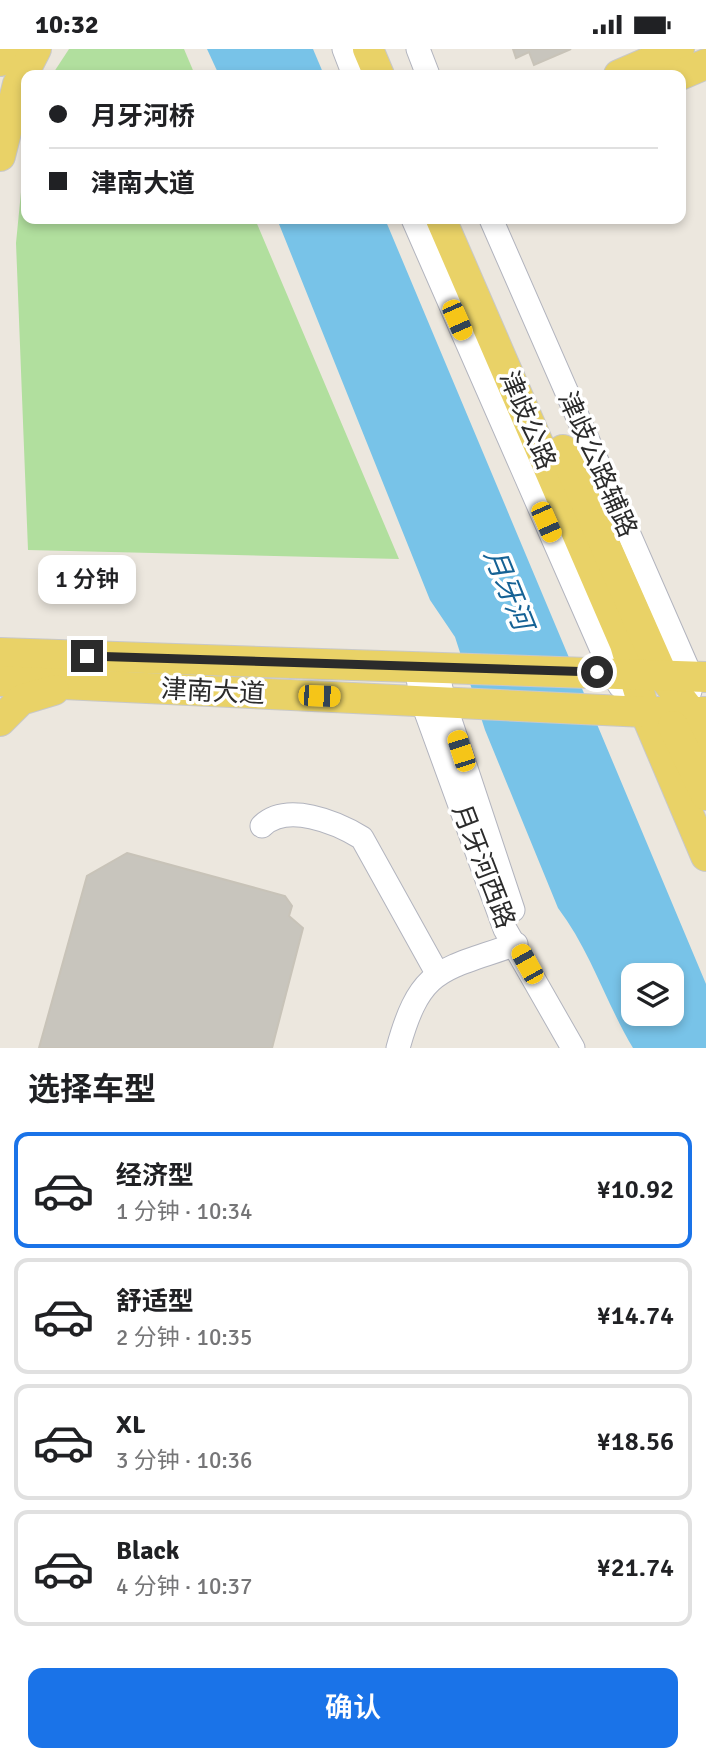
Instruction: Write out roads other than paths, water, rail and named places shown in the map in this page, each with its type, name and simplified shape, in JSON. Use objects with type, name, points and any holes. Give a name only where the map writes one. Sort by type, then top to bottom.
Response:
[{"type":"main road","points":[[0,61],[6,49]]},
{"type":"main road","points":[[26,70],[36,49]]},
{"type":"main road","points":[[368,49],[377,70]]},
{"type":"main road","points":[[388,49],[397,70]]},
{"type":"main road","points":[[631,70],[680,49]]},
{"type":"main road","points":[[686,72],[706,64]]},
{"type":"main road","points":[[0,156],[21,79]]},
{"type":"main road","name":"津歧公路","points":[[443,224],[660,690],[706,747]]},
{"type":"main road","name":"津歧公路","points":[[464,224],[660,690],[706,856]]},
{"type":"main road","name":"津南大道","points":[[1,675],[86,671],[436,667],[581,671],[660,690]]},
{"type":"main road","points":[[0,721],[21,700],[86,671]]},
{"type":"main road","name":"津南大道","points":[[86,671],[445,702],[594,709],[660,690]]},
{"type":"main road","points":[[660,690],[706,796]]},
{"type":"street","points":[[344,49],[352,70]]},
{"type":"street","points":[[418,49],[426,70]]},
{"type":"street","points":[[416,224],[660,690]]},
{"type":"street","name":"津歧公路辅路","points":[[493,224],[660,690]]},
{"type":"street","name":"月牙河西路","points":[[436,667],[505,929],[516,944],[573,1048]]},
{"type":"street","points":[[262,825],[272,815],[288,813],[346,828],[362,838],[437,973]]},
{"type":"street","points":[[398,1048],[407,1014],[420,990],[437,973],[516,944]]},
{"type":"water","points":[[207,49],[313,49],[322,70],[217,70]]},
{"type":"water","name":"月牙河","points":[[279,224],[387,224],[706,984],[706,1048],[633,1048],[621,1026],[684,1026],[684,963],[621,963],[621,1026],[589,959],[558,908],[485,730],[455,637],[430,600]]}]
